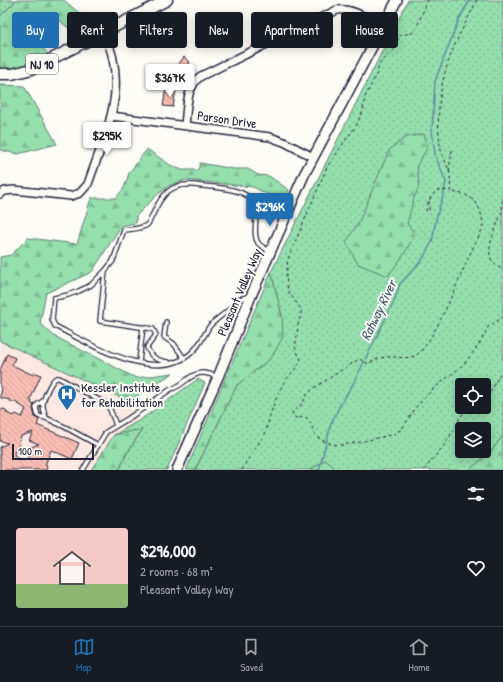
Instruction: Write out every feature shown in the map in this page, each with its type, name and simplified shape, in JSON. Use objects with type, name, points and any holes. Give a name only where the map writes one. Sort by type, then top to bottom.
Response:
[{"type":"main road","name":"Pleasant Valley Way","points":[[390,12],[397,0]]},
{"type":"main road","name":"NJ 10","points":[[118,25],[163,1]]},
{"type":"main road","name":"NJ 10","points":[[0,74],[12,74],[32,69],[73,48]]},
{"type":"main road","name":"Pleasant Valley Way","points":[[177,470],[218,377],[270,252],[313,157],[370,48]]},
{"type":"street","points":[[185,126],[189,92],[195,80],[337,10],[344,9],[354,12]]},
{"type":"street","points":[[0,194],[5,191],[14,190],[71,196],[80,193],[88,184],[111,116],[115,94],[116,76],[113,55],[110,48]]},
{"type":"street","name":"Parson Drive","points":[[111,116],[270,137],[284,142],[313,157]]},
{"type":"lane","points":[[251,296],[237,300],[210,326],[195,349],[184,358],[168,364],[152,364],[126,360],[112,355],[55,326],[52,320],[54,298],[68,295],[91,285],[113,261],[124,230],[142,228],[149,224],[158,202],[166,192],[174,187],[193,185],[235,190],[244,194],[250,199],[257,214],[255,235],[258,243],[270,252]]},
{"type":"lane","points":[[105,271],[100,321],[150,328],[156,335],[147,347],[149,353],[154,358],[162,361],[175,362]]},
{"type":"lane","points":[[166,322],[164,337],[174,344],[184,358]]},
{"type":"lane","points":[[139,362],[143,327]]},
{"type":"lane","points":[[83,470],[106,432],[116,425],[197,374],[206,373],[218,377]]},
{"type":"lane","points":[[46,418],[43,401],[53,380],[59,378],[108,405],[116,425]]},
{"type":"lane","points":[[43,401],[37,405],[36,411],[38,416],[46,418],[98,445]]},
{"type":"path","points":[[242,470],[266,434],[271,412],[284,382],[301,360],[295,347],[298,324],[302,312],[288,291],[286,277],[288,259],[327,167],[361,116],[365,97],[379,65],[384,58],[393,51],[400,36],[412,33],[415,30],[426,2],[429,0]]},
{"type":"path","points":[[449,171],[444,161],[440,145],[439,102],[444,74],[451,53],[477,0]]},
{"type":"path","points":[[450,191],[449,171],[452,150]]},
{"type":"path","points":[[503,188],[502,210],[489,245],[494,264],[503,269]]},
{"type":"path","points":[[429,201],[434,194],[440,190],[469,196],[476,202],[480,209],[483,227],[444,313],[426,344],[416,355],[405,357],[386,357],[377,359],[369,364],[360,359],[314,388],[307,395],[302,404],[292,412],[293,416],[296,418],[306,417],[320,440],[332,444],[341,445],[356,443],[394,434],[402,429],[416,407],[443,381],[464,364],[480,343],[488,327],[503,317]]},
{"type":"path","points":[[491,391],[503,368]]},
{"type":"path","points":[[424,470],[445,444],[463,414]]},
{"type":"shaded area","name":"Kessler Institute for Rehabilitation","points":[[0,341],[128,401],[140,420],[114,435],[91,470],[0,470]]},
{"type":"green space","points":[[0,0],[15,0],[13,4],[0,16]]},
{"type":"green space","points":[[15,0],[64,0],[78,12],[67,12],[67,27],[59,20],[59,12],[12,12],[12,48],[43,48],[49,55],[25,67],[3,69],[0,68],[0,16],[13,4]]},
{"type":"green space","points":[[408,0],[503,0],[503,470],[195,470],[237,385],[271,358],[282,316],[271,272],[384,48],[398,48],[398,20]]},
{"type":"green space","points":[[0,85],[24,86],[57,144],[18,154],[0,150]]},
{"type":"green space","points":[[424,134],[428,147],[417,165],[419,186],[407,224],[415,233],[403,255],[388,276],[358,264],[346,242],[359,222],[389,150],[406,137]]},
{"type":"green space","points":[[147,149],[170,165],[182,170],[198,170],[200,163],[234,169],[248,169],[258,175],[269,176],[289,190],[284,198],[269,195],[253,187],[186,180],[170,185],[158,194],[136,216],[136,223],[121,226],[92,272],[46,293],[40,323],[54,336],[136,378],[173,373],[128,401],[0,341],[0,257],[11,255],[28,238],[77,244],[91,198],[116,198],[124,188],[129,173]]},
{"type":"green space","points":[[271,272],[282,316],[283,337],[271,358],[237,385],[195,470],[186,470]]},
{"type":"green space","points":[[198,379],[205,383],[167,470],[119,470],[126,455],[142,430],[114,435],[140,420]]},
{"type":"green space","points":[[142,429],[126,455],[119,470],[91,470],[114,435]]},
{"type":"green space","points":[[503,435],[503,470],[469,470],[484,458],[491,458],[491,452]]},
{"type":"green space","points":[[325,460],[334,467],[332,470],[310,470]]},
{"type":"building","points":[[184,57],[190,62],[180,75],[175,71]]},
{"type":"building","points":[[166,88],[176,89],[173,107],[163,106]]},
{"type":"building","points":[[7,354],[15,358],[12,365],[33,375],[34,372],[41,375],[30,400],[34,405],[33,408],[35,417],[39,420],[37,425],[79,443],[72,459],[51,450],[45,465],[47,466],[46,470],[0,470],[0,447],[8,443],[0,441],[0,411],[3,409],[13,416],[16,414],[22,417],[26,409],[15,402],[1,398],[0,396],[2,389],[0,388],[0,370]],"holes":[[[33,432],[29,440],[39,444],[28,448],[27,451],[29,455],[27,459],[23,461],[15,457],[14,453],[20,445],[19,441],[21,436]]]},
{"type":"waterway","name":"Rahway River","points":[[319,470],[331,424],[339,407],[353,384],[377,336],[395,299],[400,284],[422,260],[432,242],[437,215],[446,182],[435,155],[432,130],[435,81],[459,19],[470,0]]},
{"type":"place","name":"Kessler Institute for Rehabilitation","points":[[67,411]]}]
